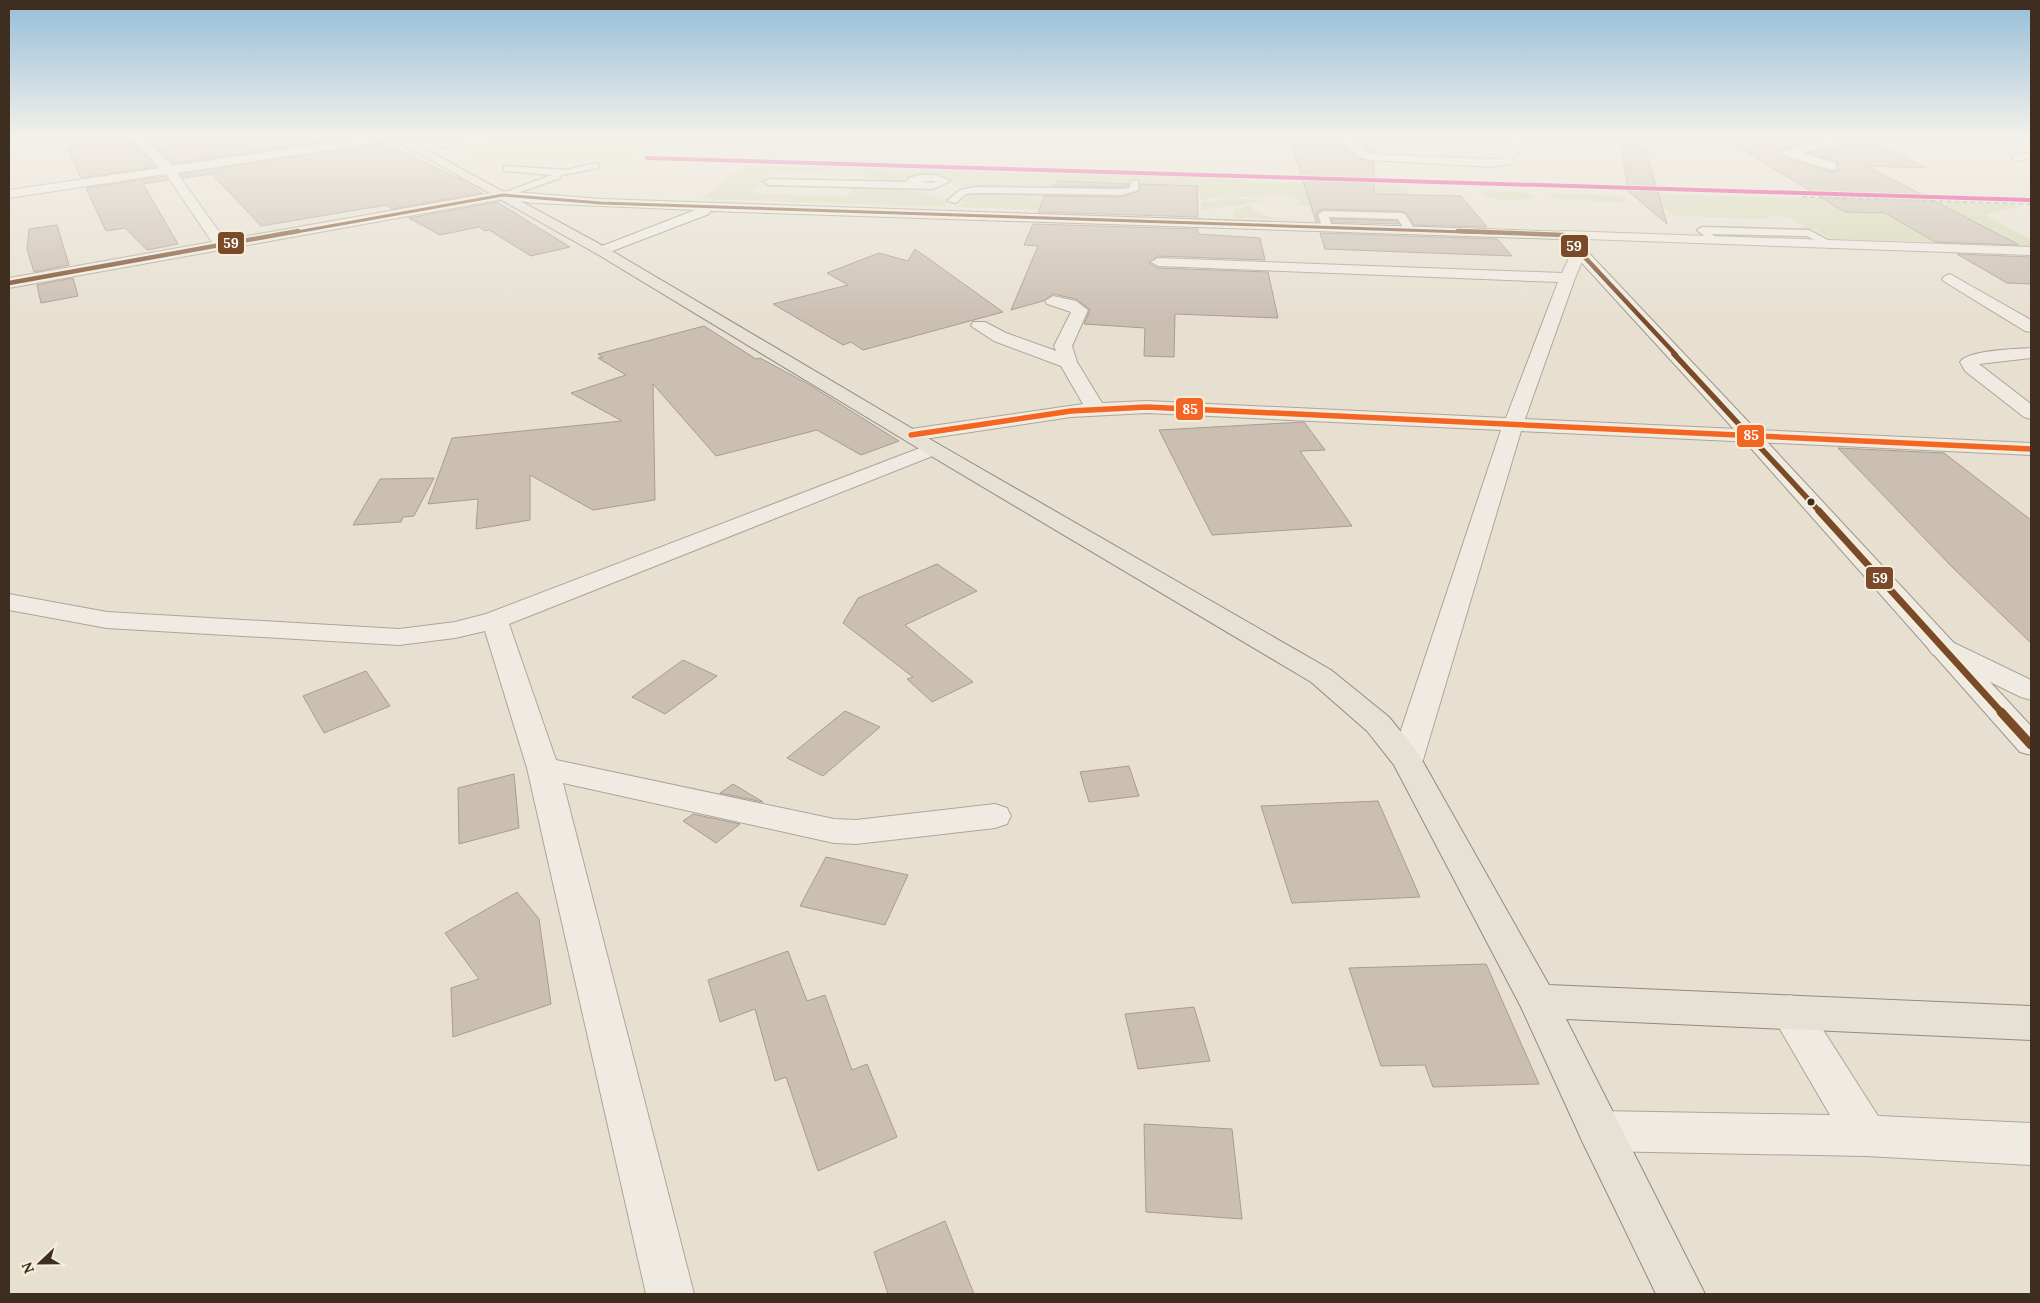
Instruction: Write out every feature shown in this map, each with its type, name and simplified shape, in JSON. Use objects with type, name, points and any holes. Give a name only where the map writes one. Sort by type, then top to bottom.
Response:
[{"type":"main road","points":[[508,198],[602,251],[922,442],[1321,676],[1378,724],[1407,760],[1538,1001],[1599,1131],[1681,1294]]},
{"type":"main road","points":[[1538,1001],[2031,1023]]},
{"type":"street","points":[[189,198],[222,246]]},
{"type":"street","points":[[9,283],[488,198]]},
{"type":"street","points":[[535,198],[715,207],[951,208],[1327,227],[2031,252]]},
{"type":"street","points":[[602,251],[715,207]]},
{"type":"street","points":[[1564,235],[1750,434],[2031,744]]},
{"type":"street","points":[[1407,760],[1513,425],[1567,278],[1580,252]]},
{"type":"street","points":[[1158,262],[1567,278]]},
{"type":"street","points":[[1950,279],[2031,327]]},
{"type":"street","points":[[1053,301],[1070,304],[1080,310],[1063,342],[1068,362],[1095,409]]},
{"type":"street","points":[[979,326],[1000,337],[1068,362]]},
{"type":"street","points":[[2031,353],[1969,362],[1971,367],[2031,413]]},
{"type":"street","points":[[9,602],[107,620],[399,637],[455,630],[495,620],[922,442],[1095,409],[1147,407],[1513,425],[1750,434],[2031,450]]},
{"type":"street","points":[[495,620],[543,768],[670,1294]]},
{"type":"street","points":[[1942,648],[2031,691]]},
{"type":"street","points":[[543,768],[834,830],[856,832],[995,816]]},
{"type":"street","points":[[1790,1012],[1866,1136]]},
{"type":"street","points":[[1599,1131],[1866,1136],[2031,1144]]},
{"type":"lane","points":[[943,198],[951,208],[959,198]]},
{"type":"green space","points":[[938,198],[945,201],[946,207],[700,199]]},
{"type":"green space","points":[[966,198],[1142,198],[1128,213],[961,207],[963,200]]},
{"type":"green space","points":[[1201,198],[1227,198],[1208,199],[1201,200]]},
{"type":"green space","points":[[1231,198],[1268,201],[1201,210],[1201,203]]},
{"type":"green space","points":[[1295,198],[1412,198],[1418,207],[1308,204],[1309,206],[1298,205],[1299,200]]},
{"type":"green space","points":[[1490,198],[1533,198],[1508,200]]},
{"type":"green space","points":[[1554,198],[1622,198],[1628,200],[1622,202],[1561,200]]},
{"type":"green space","points":[[1653,198],[1787,198],[2013,204],[2020,207],[1985,215],[2031,240],[2031,246],[1831,239],[1815,229],[1806,228],[1790,217],[1766,216],[1769,219],[1675,216]]},
{"type":"green space","points":[[1250,205],[1253,209],[1263,214],[1292,220],[1232,218],[1235,210]]},
{"type":"building","points":[[91,198],[151,198],[178,244],[147,250],[125,228],[106,231]]},
{"type":"building","points":[[234,198],[455,198],[392,209],[386,205],[261,226]]},
{"type":"building","points":[[1044,198],[1197,198],[1198,217],[1038,212]]},
{"type":"building","points":[[1308,198],[1463,198],[1487,227],[1414,225],[1407,213],[1401,211],[1323,209],[1316,213],[1318,222],[1316,222]]},
{"type":"building","points":[[1636,198],[1659,198],[1667,224]]},
{"type":"building","points":[[1822,198],[1928,198],[2019,245],[1935,242],[1885,213],[1845,212]]},
{"type":"building","points":[[497,202],[570,247],[531,256],[489,230],[485,231],[479,227],[440,235],[409,218]]},
{"type":"building","points":[[1332,219],[1397,221],[1399,224],[1332,222]]},
{"type":"building","points":[[1033,224],[1198,229],[1198,234],[1260,238],[1265,260],[1158,256],[1149,263],[1158,268],[1268,272],[1278,318],[1175,314],[1174,357],[1144,356],[1145,328],[1084,324],[1090,310],[1076,299],[1053,294],[1043,301],[1011,310],[1038,246],[1024,245]]},
{"type":"building","points":[[57,225],[69,265],[34,272],[27,249],[29,229]]},
{"type":"building","points":[[1320,233],[1497,239],[1512,256],[1325,249]]},
{"type":"building","points":[[915,249],[1003,312],[863,350],[851,342],[843,345],[773,304],[848,285],[827,273],[879,253],[908,261]]},
{"type":"building","points":[[1957,254],[2031,257],[2031,284],[2007,283]]},
{"type":"building","points":[[73,278],[78,296],[41,303],[37,285]]},
{"type":"building","points":[[704,326],[756,359],[760,358],[808,384],[899,441],[861,455],[817,430],[716,456],[653,384],[655,500],[593,510],[530,475],[530,520],[476,529],[478,499],[428,504],[452,438],[622,421],[571,393],[626,375],[598,358],[603,357],[598,354]]},
{"type":"building","points":[[1304,422],[1325,450],[1300,451],[1352,526],[1212,535],[1159,430]]},
{"type":"building","points":[[1838,448],[1944,453],[2031,520],[2031,643],[1952,567]]},
{"type":"building","points":[[434,478],[414,516],[403,517],[401,522],[353,525],[380,479]]},
{"type":"building","points":[[937,564],[977,591],[905,625],[973,682],[932,702],[907,679],[913,677],[843,623],[858,598]]},
{"type":"building","points":[[683,660],[717,676],[665,714],[632,697]]},
{"type":"building","points":[[366,671],[390,706],[324,733],[303,696]]},
{"type":"building","points":[[845,711],[880,727],[823,776],[787,758]]},
{"type":"building","points":[[1129,766],[1139,796],[1089,802],[1080,772]]},
{"type":"building","points":[[514,774],[519,828],[459,844],[458,788]]},
{"type":"building","points":[[733,784],[763,802],[720,793]]},
{"type":"building","points":[[1378,801],[1420,897],[1292,903],[1261,806]]},
{"type":"building","points":[[693,814],[740,824],[716,843],[683,821]]},
{"type":"building","points":[[826,857],[908,875],[885,925],[800,906]]},
{"type":"building","points":[[517,892],[539,919],[551,1004],[453,1037],[451,988],[479,979],[445,933]]},
{"type":"building","points":[[788,951],[807,1001],[825,995],[852,1070],[867,1064],[897,1137],[818,1171],[786,1077],[775,1081],[755,1009],[720,1022],[708,980]]},
{"type":"building","points":[[1486,964],[1539,1084],[1433,1087],[1425,1065],[1381,1066],[1349,968]]},
{"type":"building","points":[[1194,1007],[1210,1061],[1138,1069],[1125,1014]]},
{"type":"building","points":[[1144,1124],[1232,1129],[1242,1219],[1146,1212]]},
{"type":"building","points":[[945,1221],[974,1294],[888,1294],[874,1252]]},
{"type":"railway","points":[[1829,198],[2031,204]]},
{"type":"transit line","name":"59","points":[[9,283],[487,198]]},
{"type":"transit line","name":"59","points":[[525,198],[601,203],[1564,235],[1749,434],[2031,745]]},
{"type":"transit line","points":[[1959,198],[2031,200]]},
{"type":"transit line","name":"85","points":[[911,435],[1071,411],[1147,407],[2031,449]]}]
